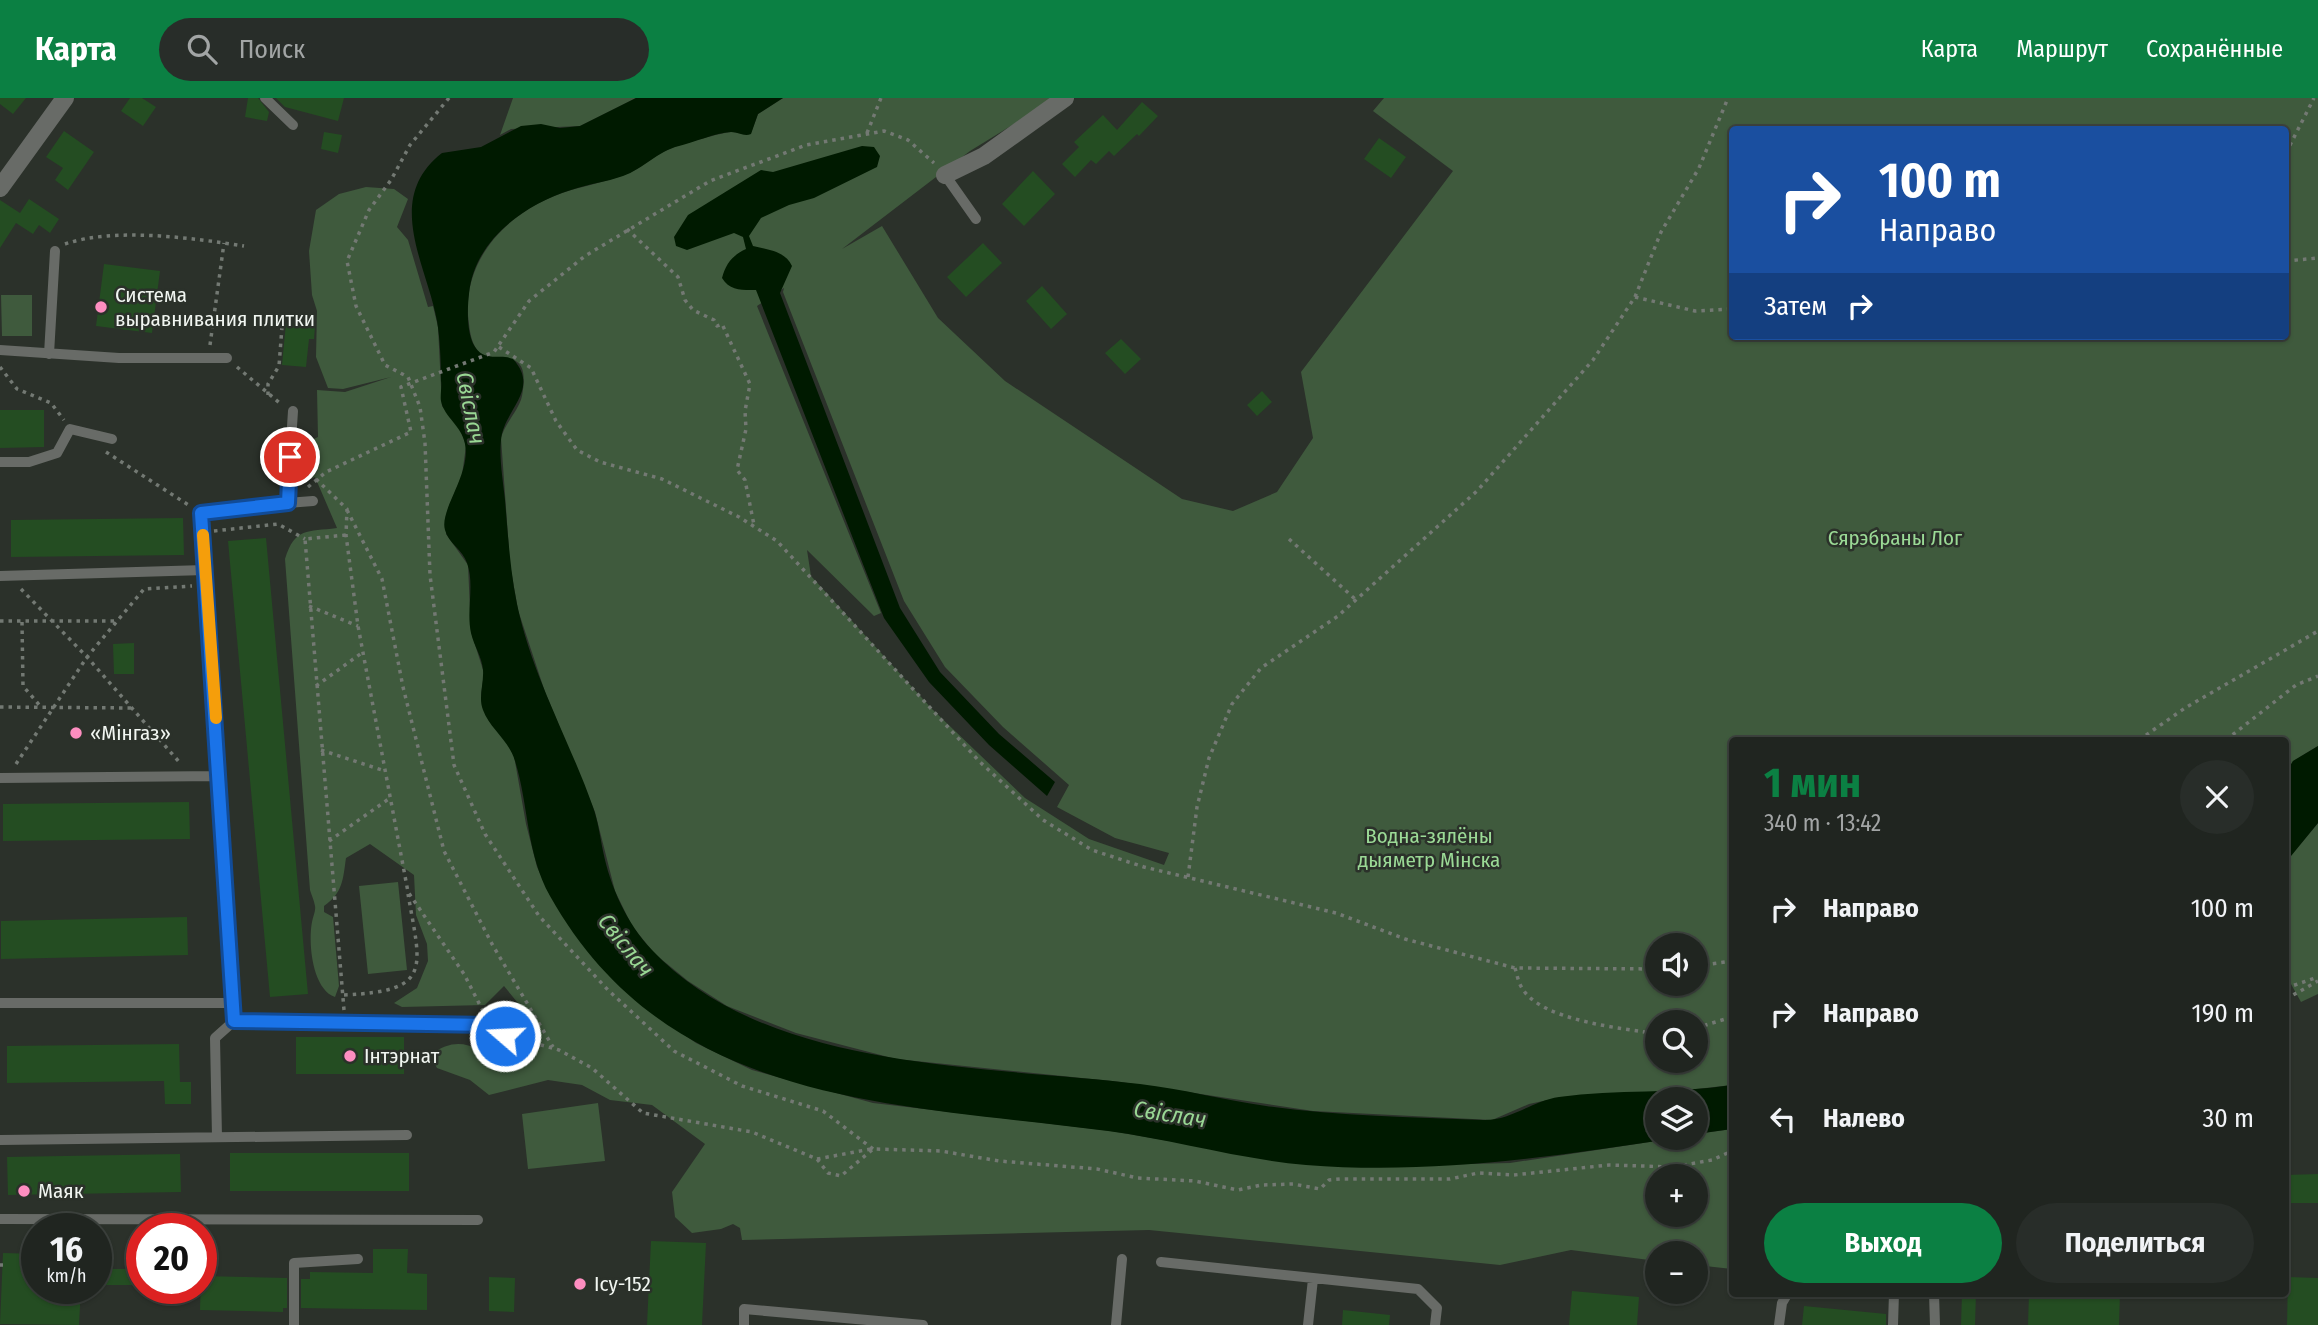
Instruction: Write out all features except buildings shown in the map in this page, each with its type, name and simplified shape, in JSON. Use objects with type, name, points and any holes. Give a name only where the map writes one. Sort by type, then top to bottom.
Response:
[{"type":"street","points":[[0,188],[65,98]]},
{"type":"street","points":[[945,175],[984,156],[1065,98]]},
{"type":"lane","points":[[265,98],[293,125]]},
{"type":"lane","points":[[945,175],[976,219]]},
{"type":"lane","points":[[49,354],[55,251]]},
{"type":"lane","points":[[0,350],[119,358],[228,358]]},
{"type":"lane","points":[[288,503],[293,411]]},
{"type":"lane","points":[[0,462],[29,462],[57,453],[70,429],[113,439]]},
{"type":"lane","points":[[234,1021],[201,513],[313,500]]},
{"type":"lane","points":[[4,575],[205,570]]},
{"type":"lane","points":[[3,778],[219,776]]},
{"type":"lane","points":[[0,1003],[233,1003]]},
{"type":"lane","points":[[217,1137],[215,1038],[234,1021],[490,1025],[505,1036]]},
{"type":"lane","points":[[0,1140],[407,1135]]},
{"type":"lane","points":[[0,1219],[478,1220]]},
{"type":"lane","points":[[294,1325],[294,1263],[358,1259]]},
{"type":"lane","points":[[1116,1325],[1122,1259]]},
{"type":"lane","points":[[1161,1262],[1418,1289],[1437,1308],[1435,1325]]},
{"type":"lane","points":[[1308,1325],[1313,1279]]},
{"type":"lane","points":[[1779,1325],[1782,1303],[1786,1297]]},
{"type":"lane","points":[[1893,1325],[1894,1297]]},
{"type":"lane","points":[[1934,1297],[1935,1325]]},
{"type":"lane","points":[[744,1325],[744,1309],[923,1325]]},
{"type":"path","points":[[449,98],[410,145],[391,180],[369,210],[347,261],[356,306],[385,365],[413,382],[420,407],[425,443],[430,575],[454,765],[485,834],[539,916],[608,990],[674,1051],[742,1086],[823,1111],[873,1149]]},
{"type":"path","points":[[867,133],[881,98]]},
{"type":"path","points":[[1188,877],[1198,807],[1209,758],[1232,704],[1261,668],[1316,632],[1477,491],[1593,360],[1635,297],[1661,232],[1699,168],[1728,98]]},
{"type":"path","points":[[2289,147],[2314,98]]},
{"type":"path","points":[[313,500],[308,485],[316,479],[411,432],[401,387],[494,352],[529,301],[585,256],[710,181],[806,145],[884,131],[908,140],[945,175]]},
{"type":"path","points":[[627,229],[678,277],[685,300],[694,310],[714,320],[716,327],[722,324],[750,384],[745,411],[746,429],[737,470],[745,480],[755,527]]},
{"type":"path","points":[[55,251],[57,247],[80,239],[114,234],[244,246]]},
{"type":"path","points":[[210,345],[224,243]]},
{"type":"path","points":[[2289,261],[2318,258]]},
{"type":"path","points":[[1635,297],[1695,312],[1729,309]]},
{"type":"path","points":[[268,396],[268,384],[280,367],[282,327],[285,327]]},
{"type":"path","points":[[499,347],[531,368],[556,421],[577,450],[600,462],[662,479],[777,541],[980,762],[1043,820],[1092,850],[1188,877],[1336,913],[1405,939],[1515,968],[1645,969]]},
{"type":"path","points":[[228,358],[268,396],[293,411]]},
{"type":"path","points":[[316,479],[347,509],[382,579],[403,687],[444,851],[492,944],[554,1049]]},
{"type":"path","points":[[344,995],[388,992],[412,977],[417,965],[418,950],[358,626],[346,535],[347,509]]},
{"type":"path","points":[[202,533],[278,524],[305,539],[346,535]]},
{"type":"path","points":[[305,539],[344,995],[344,1023]]},
{"type":"path","points":[[1289,540],[1355,599]]},
{"type":"path","points":[[3,778],[87,656],[144,589],[191,587],[205,570]]},
{"type":"path","points":[[4,575],[87,656],[191,776]]},
{"type":"path","points":[[309,606],[358,626]]},
{"type":"path","points":[[0,621],[116,621]]},
{"type":"path","points":[[22,622],[23,686],[41,707]]},
{"type":"path","points":[[2143,737],[2185,708],[2318,631]]},
{"type":"path","points":[[316,686],[363,652]]},
{"type":"path","points":[[2230,737],[2295,685],[2318,676]]},
{"type":"path","points":[[0,707],[132,708]]},
{"type":"path","points":[[321,750],[385,771]]},
{"type":"path","points":[[329,841],[390,798]]},
{"type":"path","points":[[408,892],[464,974],[490,1025]]},
{"type":"path","points":[[1708,964],[1729,961]]},
{"type":"path","points":[[1515,968],[1522,989],[1538,1004],[1568,1017],[1645,1032]]},
{"type":"path","points":[[2289,987],[2318,979]]},
{"type":"path","points":[[2289,997],[2318,979]]},
{"type":"path","points":[[1708,1024],[1729,1018]]},
{"type":"path","points":[[505,1036],[554,1049],[592,1068],[643,1113],[752,1132],[817,1159],[828,1173],[841,1176],[873,1149]]},
{"type":"path","points":[[817,1159],[873,1149],[942,1151],[999,1161],[1097,1170],[1138,1178],[1195,1181],[1238,1190],[1261,1185],[1293,1184],[1320,1189],[1329,1180],[1340,1179],[1450,1179],[1478,1173],[1514,1175],[1609,1165],[1673,1167],[1712,1160],[1729,1152]]},
{"type":"green space","points":[[513,98],[636,98],[580,126],[511,129],[500,135]]},
{"type":"green space","name":"Водна-зялёны дыяметр Мінска","points":[[783,98],[1056,98],[970,151],[842,249],[882,226],[938,318],[1005,381],[1182,499],[1233,511],[1277,492],[1313,438],[1301,372],[1453,171],[1373,111],[1384,98],[2318,98],[2318,746],[2293,761],[2289,768],[2289,737],[1729,737],[1729,1085],[1645,1087],[1645,1093],[1562,1097],[1529,1104],[1492,1120],[1313,1111],[1121,1082],[896,1059],[796,1033],[727,1006],[688,981],[655,954],[632,926],[615,891],[595,812],[545,692],[518,610],[510,564],[501,438],[522,396],[522,369],[518,362],[511,359],[487,356],[477,350],[470,331],[468,303],[471,283],[488,247],[501,231],[533,206],[561,194],[631,172],[674,147],[726,133],[751,133],[758,114]],"holes":[[[784,288],[783,292],[904,601],[945,667],[1003,727],[1069,785],[1057,807],[1115,838],[1169,853],[1164,865],[1089,839],[1025,798],[932,709],[811,576],[807,550],[874,616],[881,613],[757,306]]]},
{"type":"green space","points":[[366,187],[394,189],[408,199],[397,227],[408,240],[428,307],[433,306],[438,327],[442,406],[461,430],[466,446],[462,475],[447,511],[446,534],[468,565],[471,632],[484,673],[481,695],[489,721],[504,737],[514,756],[537,867],[550,895],[594,959],[653,1013],[696,1043],[752,1070],[873,1103],[1111,1131],[1304,1164],[1350,1167],[1510,1163],[1645,1143],[1645,1150],[1708,1150],[1708,1132],[1729,1129],[1729,1269],[1708,1266],[1708,1241],[1645,1241],[1645,1259],[1571,1250],[1500,1265],[1149,1230],[742,1240],[740,1228],[733,1224],[721,1229],[692,1233],[675,1217],[672,1192],[705,1144],[652,1105],[610,1100],[582,1085],[548,1080],[489,1095],[470,1080],[437,1068],[430,1055],[449,1045],[458,1044],[474,1047],[503,1061],[517,1053],[536,1025],[504,986],[485,1005],[402,1007],[394,1003],[417,988],[428,961],[427,944],[416,915],[414,875],[370,844],[346,858],[339,891],[324,906],[324,912],[333,917],[339,986],[335,997],[327,992],[317,975],[311,952],[315,908],[310,890],[285,559],[298,536],[310,531],[337,528],[315,477],[295,487],[299,446],[318,437],[317,390],[345,392],[391,377],[343,389],[328,388],[316,357],[317,311],[312,295],[309,251],[316,210],[339,194]]},
{"type":"green space","points":[[1,295],[32,295],[32,336],[2,336]]},
{"type":"green space","points":[[2318,823],[2318,994],[2301,1002],[2289,980],[2289,858]]},
{"type":"green space","points":[[398,882],[407,970],[368,974],[359,886]]},
{"type":"green space","points":[[598,1103],[605,1161],[528,1169],[522,1114]]},
{"type":"water","name":"Свіслач","points":[[636,98],[783,98],[758,114],[751,134],[725,133],[671,148],[630,173],[577,188],[536,205],[504,228],[491,242],[480,258],[469,294],[469,330],[475,347],[488,356],[513,359],[521,370],[523,380],[519,399],[504,429],[501,447],[513,578],[524,631],[541,682],[593,807],[615,891],[627,916],[652,950],[700,990],[756,1020],[817,1041],[882,1056],[949,1066],[1140,1084],[1250,1104],[1374,1116],[1483,1120],[1512,1114],[1559,1097],[1645,1092],[1645,1143],[1538,1158],[1445,1166],[1399,1168],[1306,1165],[1108,1131],[870,1100],[795,1082],[723,1056],[658,1018],[599,966],[550,896],[542,880],[532,846],[515,761],[486,717],[482,705],[483,670],[470,624],[469,571],[465,558],[449,539],[444,522],[464,468],[465,444],[441,401],[441,358],[437,321],[419,255],[412,212],[415,191],[424,171],[442,153],[481,147],[521,126],[541,124],[560,128],[580,126]]},
{"type":"water","points":[[862,146],[874,147],[880,156],[877,167],[814,198],[789,205],[761,218],[749,236],[753,246],[781,254],[792,266],[780,293],[900,608],[940,672],[999,734],[1055,782],[1047,796],[989,745],[929,682],[884,618],[756,290],[733,288],[722,278],[731,260],[746,249],[743,237],[734,233],[687,250],[676,246],[674,237],[688,215],[761,170],[773,172]]},
{"type":"water","points":[[2318,746],[2318,823],[2289,858],[2289,768],[2293,761]]},
{"type":"water","points":[[1729,1085],[1729,1129],[1708,1132],[1708,1088]]},
{"type":"slow traffic","points":[[203,535],[216,718]]},
{"type":"place","name":"Система выравнивания плитки","points":[[101,307]]},
{"type":"place","name":"«Мінгаз»","points":[[76,733]]},
{"type":"place","name":"Інтэрнат","points":[[350,1056]]},
{"type":"place","name":"Маяк","points":[[24,1191]]},
{"type":"place","name":"Ісу-152","points":[[580,1284]]},
{"type":"route","points":[[290,457],[288,503],[201,513],[213,657],[234,1021],[490,1025],[505,1036]]},
{"type":"park label","name":"Сярэбраны Лог","points":[[1895,538]]}]
